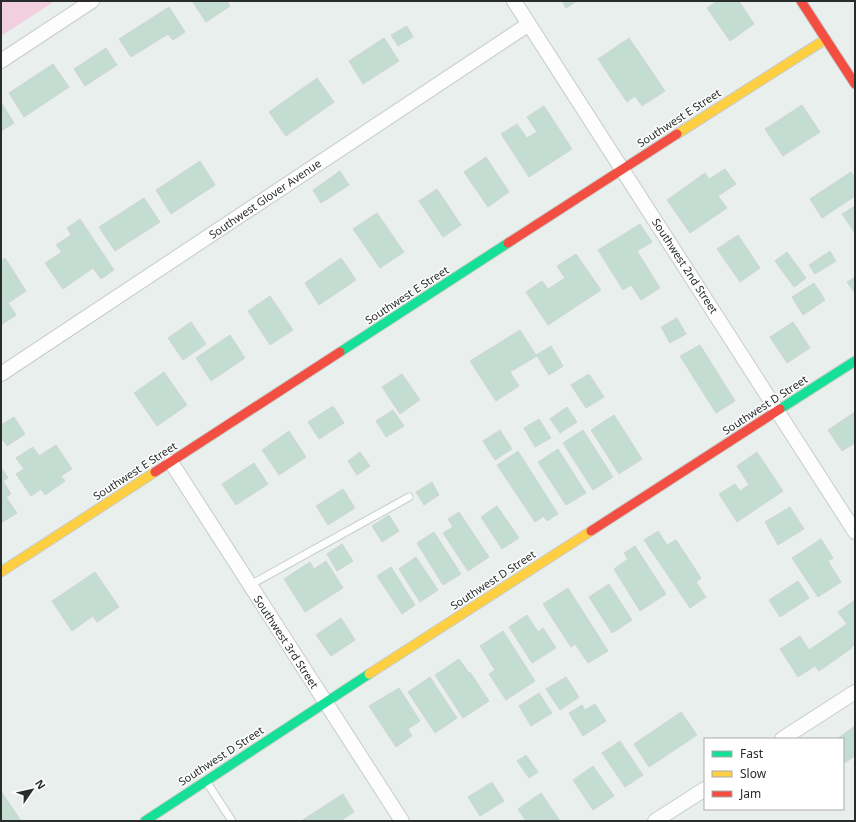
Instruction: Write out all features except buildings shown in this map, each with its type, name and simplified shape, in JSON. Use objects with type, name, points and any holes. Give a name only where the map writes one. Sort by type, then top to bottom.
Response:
[{"type":"street","points":[[1,61],[92,1]]},
{"type":"street","name":"Southwest 2nd Street","points":[[514,1],[855,532]]},
{"type":"street","points":[[801,1],[855,84]]},
{"type":"street","name":"Southwest Glover Avenue","points":[[1,374],[529,24]]},
{"type":"street","name":"Southwest E Street","points":[[1,572],[622,169],[826,39]]},
{"type":"street","name":"Southwest D Street","points":[[145,821],[325,702],[855,361]]},
{"type":"street","name":"Southwest 3rd Street","points":[[171,462],[402,821]]},
{"type":"street","points":[[784,738],[855,692]]},
{"type":"street","points":[[655,821],[704,790]]},
{"type":"lane","points":[[250,585],[409,497]]},
{"type":"lane","points":[[206,781],[232,821]]},
{"type":"shaded area","points":[[1,1],[55,1],[1,36]]},
{"type":"traffic: fast","points":[[340,352],[508,243]]},
{"type":"traffic: fast","points":[[780,409],[855,361]]},
{"type":"traffic: fast","points":[[145,821],[369,674]]},
{"type":"traffic: slow","points":[[677,134],[826,39]]},
{"type":"traffic: slow","points":[[1,572],[155,472]]},
{"type":"traffic: slow","points":[[369,674],[591,531]]},
{"type":"traffic: jam","points":[[801,1],[855,84]]},
{"type":"traffic: jam","points":[[508,243],[677,134]]},
{"type":"traffic: jam","points":[[155,472],[340,352]]},
{"type":"traffic: jam","points":[[591,531],[780,409]]}]
